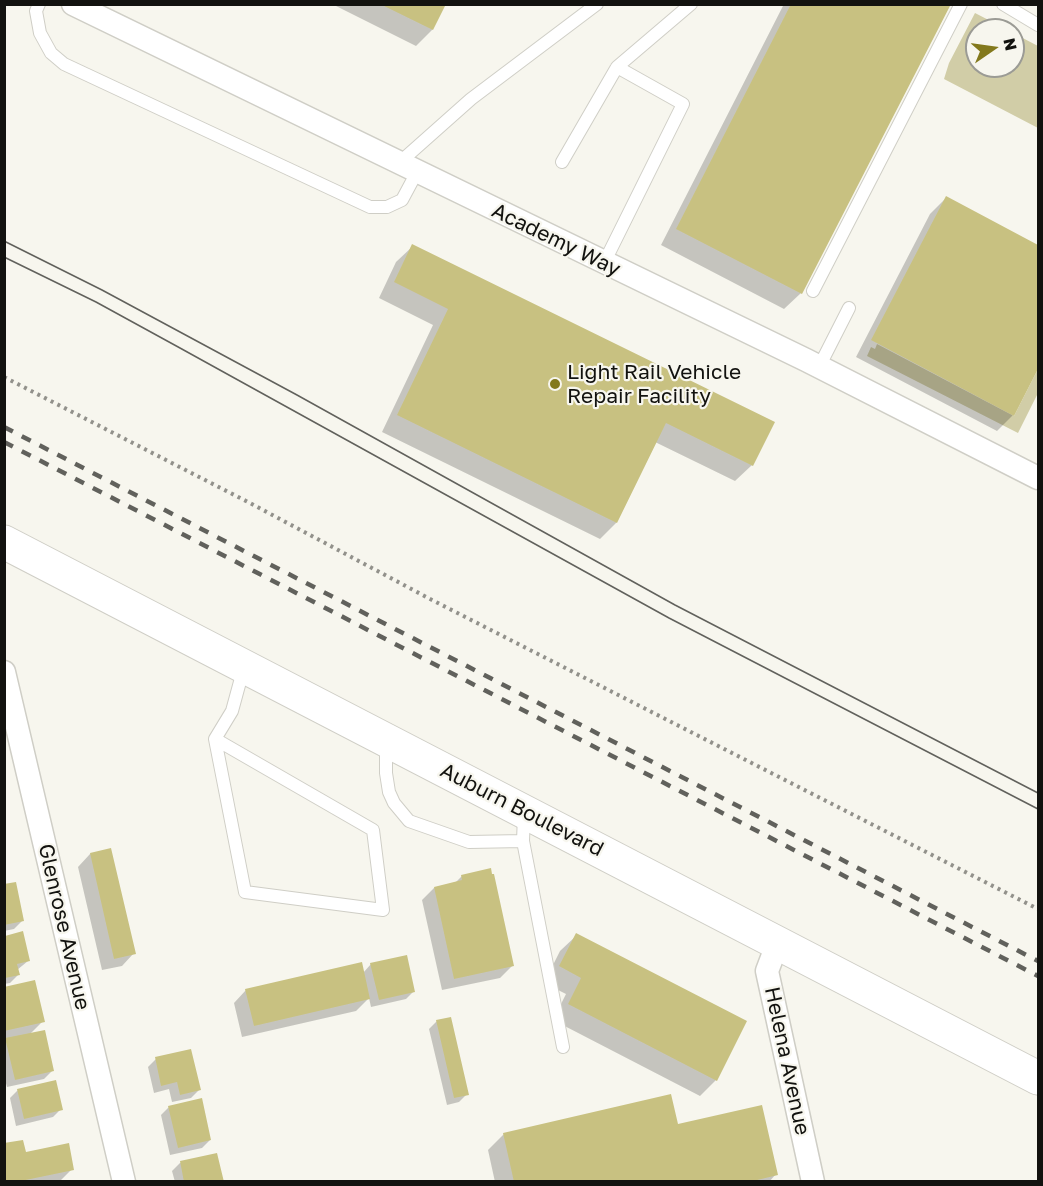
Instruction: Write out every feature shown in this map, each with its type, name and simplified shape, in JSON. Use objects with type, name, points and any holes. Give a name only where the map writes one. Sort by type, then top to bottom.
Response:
[{"type":"street","name":"Academy Way","points":[[73,4],[819,367],[1038,478]]},
{"type":"street","name":"Auburn Boulevard","points":[[4,542],[386,739],[524,826],[777,942],[1038,1078]]},
{"type":"street","name":"Glenrose Avenue","points":[[4,672],[13,747],[124,1182]]},
{"type":"street","name":"Helena Avenue","points":[[777,942],[767,971],[813,1182]]},
{"type":"lane","points":[[39,4],[36,11],[40,33],[51,53],[64,64],[370,207],[387,207],[402,200],[408,167],[471,99],[597,4]]},
{"type":"lane","points":[[562,162],[617,67],[691,4]]},
{"type":"lane","points":[[813,291],[961,4]]},
{"type":"lane","points":[[1003,4],[1038,25]]},
{"type":"lane","points":[[604,263],[684,104],[617,67]]},
{"type":"lane","points":[[819,367],[849,308]]},
{"type":"lane","points":[[215,739],[373,830],[383,910],[245,892],[215,739],[232,711],[244,666]]},
{"type":"lane","points":[[386,739],[386,773],[389,792],[394,803],[409,821],[469,842],[524,826],[563,1047]]},
{"type":"path","points":[[4,377],[248,502],[432,600],[1038,909]]},
{"type":"shaded area","points":[[975,13],[985,18],[972,18]]},
{"type":"shaded area","points":[[965,32],[965,78],[1025,78],[1025,39],[1038,46],[1038,128],[944,79],[949,63]]},
{"type":"shaded area","points":[[877,344],[1014,416],[1038,369],[1038,393],[1018,433],[867,356],[871,347],[875,349]]},
{"type":"building","points":[[380,4],[446,4],[433,30]]},
{"type":"building","points":[[791,4],[951,4],[802,294],[676,229]]},
{"type":"building","points":[[946,196],[1038,245],[1038,369],[1014,416],[871,340]]},
{"type":"building","name":"Light Rail Vehicle Repair Facility","points":[[412,244],[775,422],[753,466],[666,423],[617,523],[397,415],[448,309],[394,282]]},
{"type":"building","points":[[111,848],[136,954],[114,959],[90,853]]},
{"type":"building","points":[[491,868],[514,966],[454,979],[434,887],[462,880],[461,875]]},
{"type":"building","points":[[16,882],[24,921],[4,925],[4,884]]},
{"type":"building","points":[[23,931],[30,961],[17,964],[20,975],[5,978],[5,936]]},
{"type":"building","points":[[576,933],[747,1021],[717,1081],[568,1004],[581,978],[559,966]]},
{"type":"building","points":[[407,955],[415,992],[379,1000],[370,963]]},
{"type":"building","points":[[362,962],[370,999],[254,1026],[245,989]]},
{"type":"building","points":[[35,980],[45,1022],[4,1031],[4,987]]},
{"type":"building","points":[[451,1017],[469,1095],[454,1098],[436,1020]]},
{"type":"building","points":[[45,1030],[54,1071],[15,1080],[5,1038]]},
{"type":"building","points":[[191,1049],[201,1090],[180,1095],[177,1082],[161,1086],[155,1057]]},
{"type":"building","points":[[56,1080],[63,1110],[24,1119],[17,1089]]},
{"type":"building","points":[[671,1094],[678,1124],[762,1105],[778,1175],[749,1182],[514,1182],[503,1133]]},
{"type":"building","points":[[202,1098],[211,1140],[178,1148],[168,1106]]},
{"type":"building","points":[[23,1140],[26,1152],[69,1143],[74,1170],[16,1182],[5,1182],[4,1143]]},
{"type":"building","points":[[217,1153],[224,1182],[184,1182],[180,1161]]},
{"type":"tram line","points":[[4,241],[102,290],[297,395],[675,605],[1038,793]]},
{"type":"tram line","points":[[4,257],[96,302],[669,618],[1038,809]]},
{"type":"railway","points":[[4,427],[1038,961]]},
{"type":"railway","points":[[4,442],[1038,976]]},
{"type":"place","name":"Light Rail Vehicle Repair Facility","points":[[555,384]]}]
